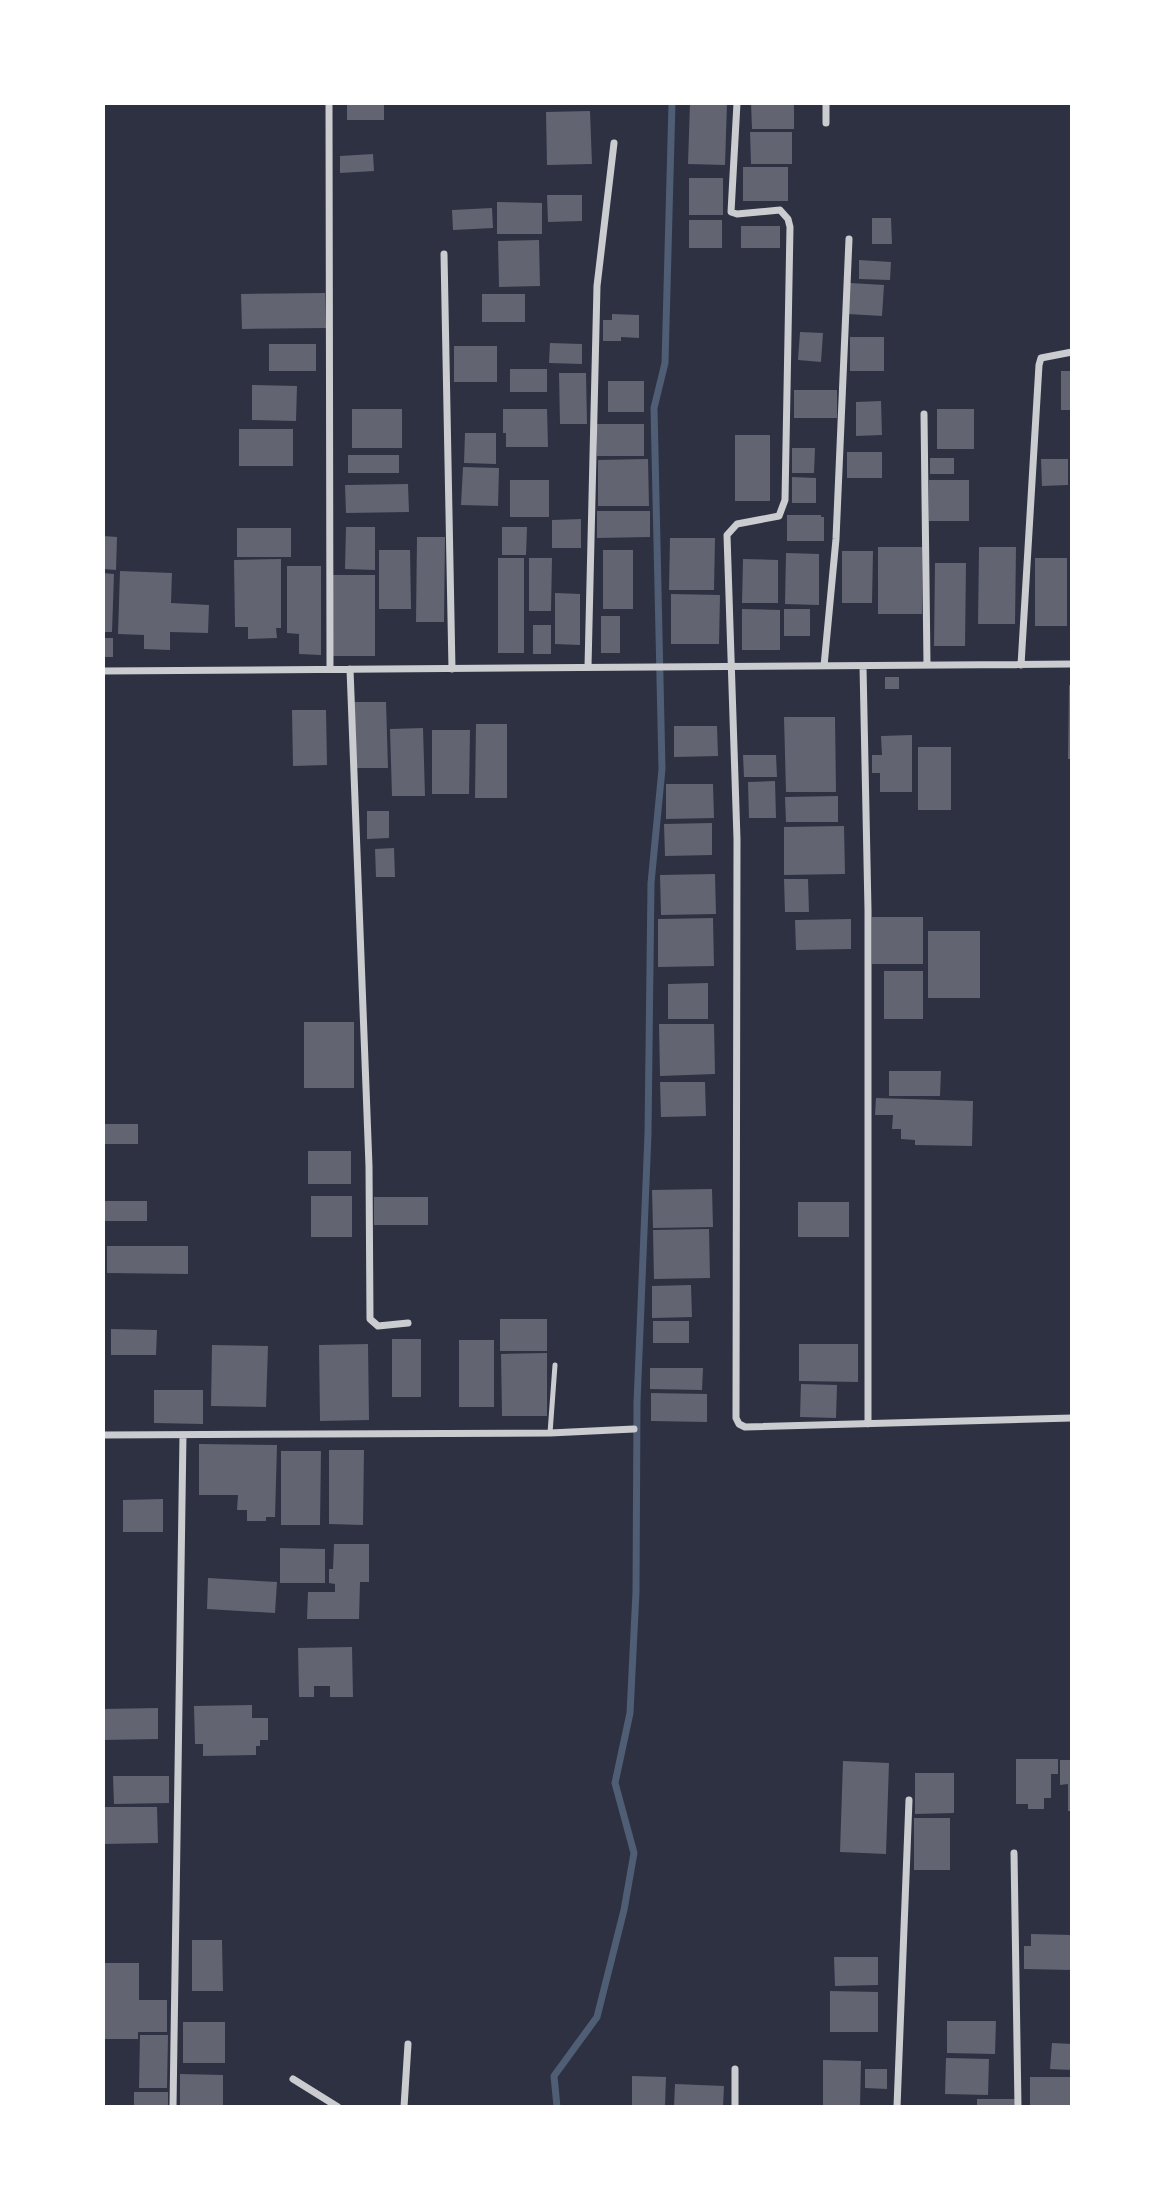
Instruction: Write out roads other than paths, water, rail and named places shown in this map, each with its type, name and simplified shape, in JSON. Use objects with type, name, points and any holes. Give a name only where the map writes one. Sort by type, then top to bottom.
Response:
[{"type":"street","points":[[329,103],[330,669]]},
{"type":"street","points":[[737,103],[731,212],[737,214],[780,210],[788,219],[790,227],[785,500],[779,516],[737,524],[727,535],[737,839],[736,1418],[739,1424],[745,1427],[1072,1418]]},
{"type":"street","points":[[826,103],[826,123]]},
{"type":"street","points":[[588,667],[597,286],[614,143]]},
{"type":"street","points":[[824,666],[836,539],[849,239]]},
{"type":"street","points":[[444,254],[452,668]]},
{"type":"street","points":[[1021,664],[1039,365],[1041,358],[1046,356],[1072,352]]},
{"type":"street","points":[[924,414],[927,665]]},
{"type":"street","points":[[103,671],[1072,664]]},
{"type":"street","points":[[863,666],[868,910],[868,1424]]},
{"type":"street","points":[[350,669],[369,1166],[370,1319],[378,1326],[408,1323]]},
{"type":"street","points":[[103,1436],[550,1433],[634,1429]]},
{"type":"street","points":[[173,2107],[183,1436]]},
{"type":"street","points":[[897,2107],[909,1800]]},
{"type":"street","points":[[1014,1853],[1018,2107]]},
{"type":"street","points":[[404,2107],[408,2044]]},
{"type":"street","points":[[735,2069],[735,2107]]},
{"type":"street","points":[[293,2078],[338,2107]]},
{"type":"lane","points":[[550,1433],[555,1365]]},
{"type":"waterway","points":[[557,2107],[554,2076],[597,2017],[624,1910],[634,1853],[615,1783],[630,1713],[636,1592],[637,1403],[648,1134],[651,883],[662,769],[654,408],[665,363],[672,103]]}]
